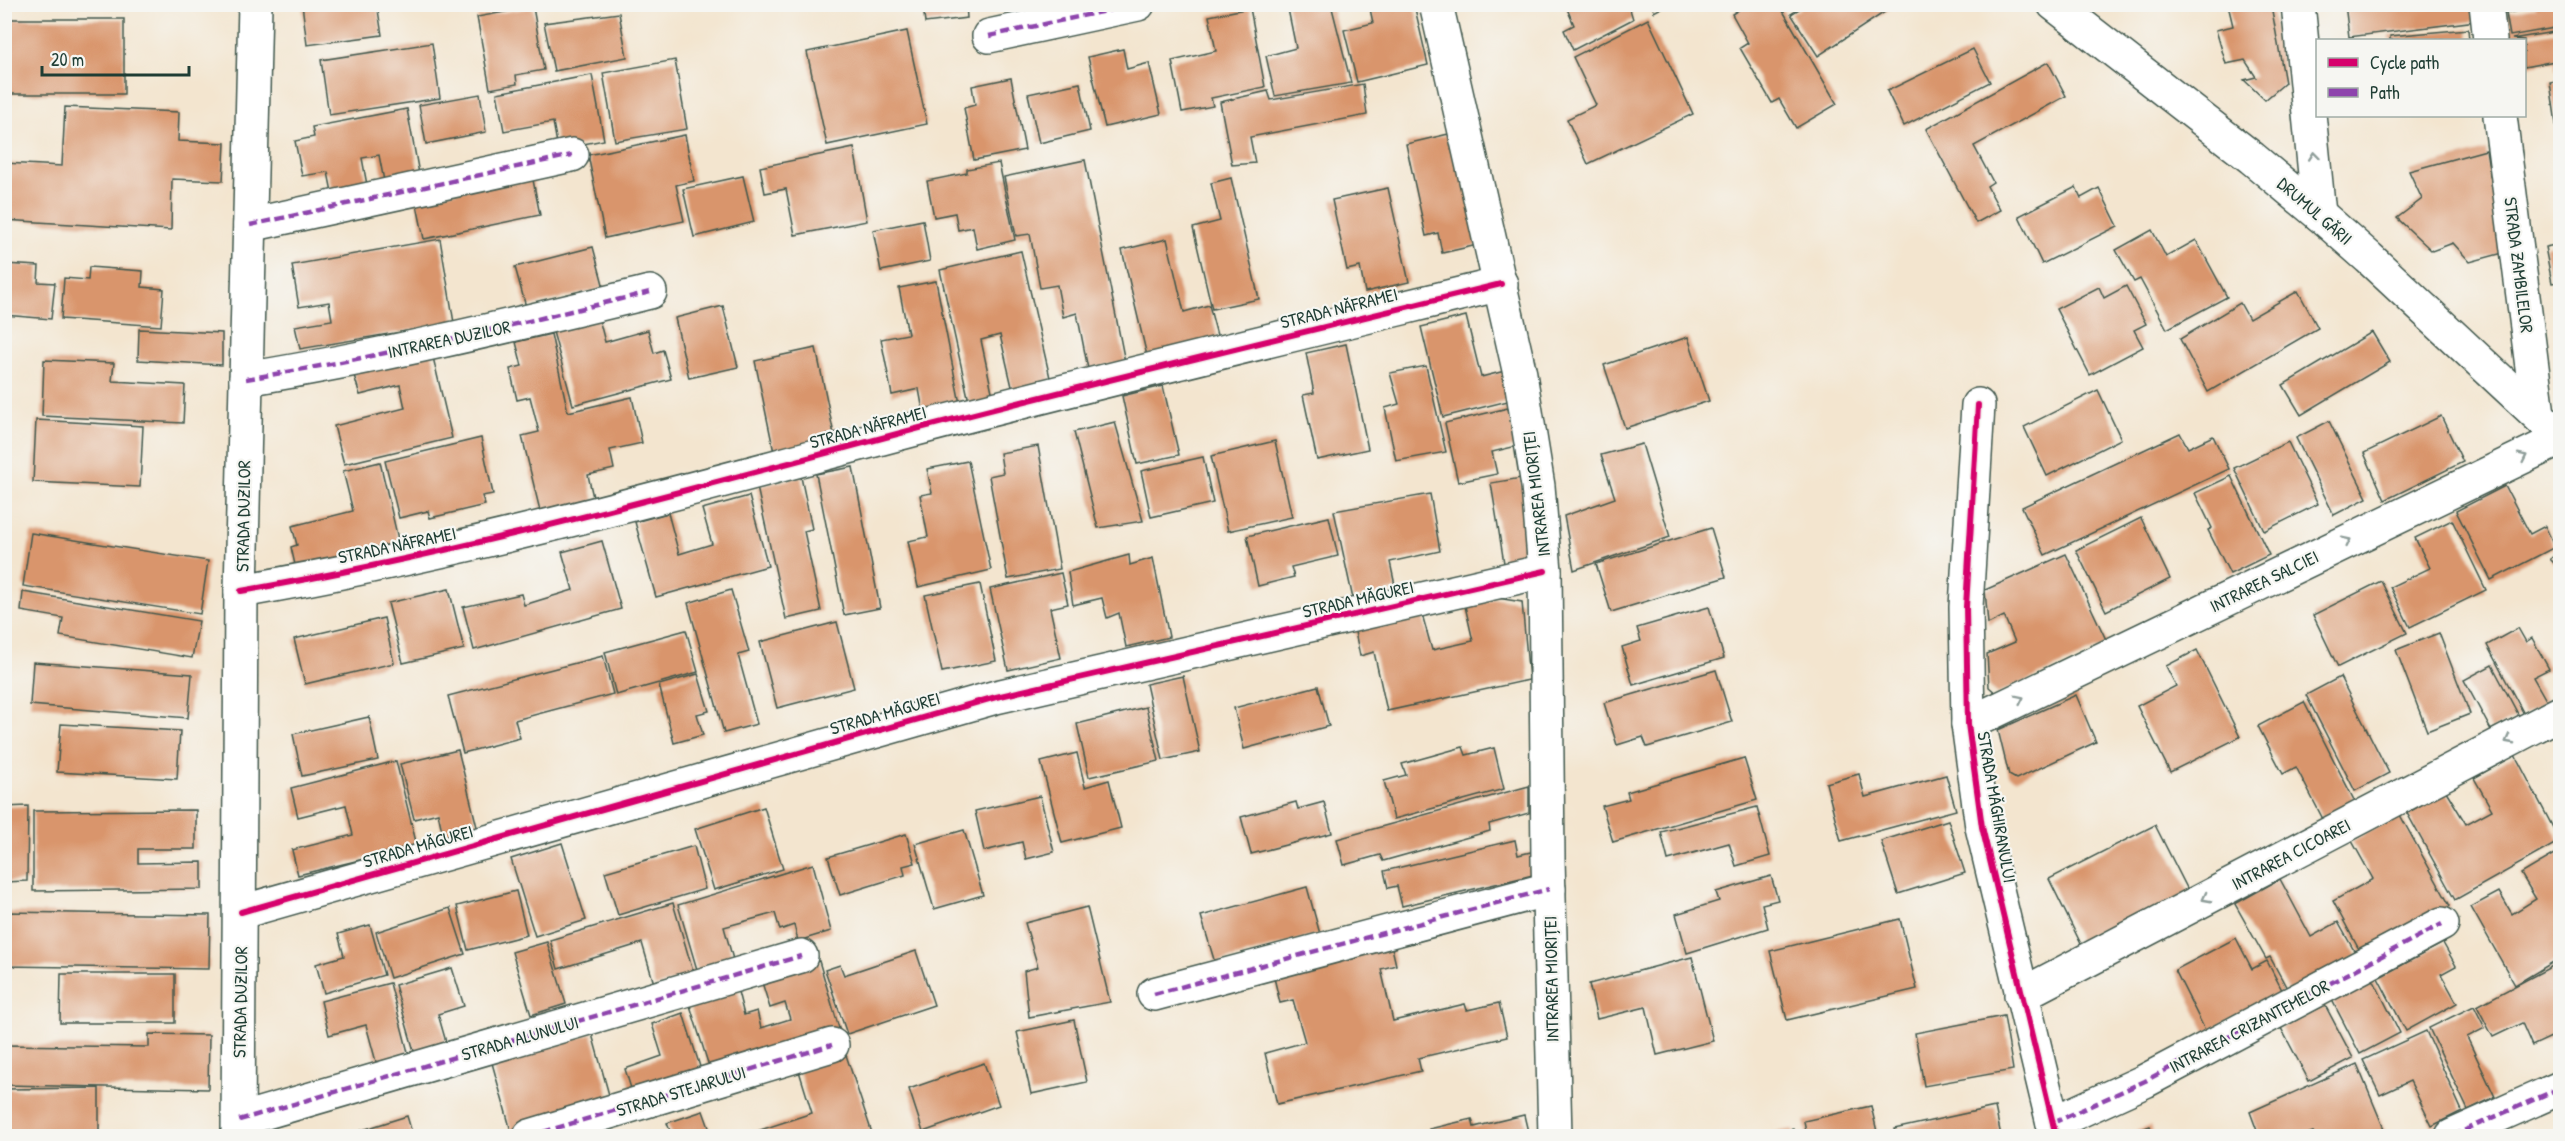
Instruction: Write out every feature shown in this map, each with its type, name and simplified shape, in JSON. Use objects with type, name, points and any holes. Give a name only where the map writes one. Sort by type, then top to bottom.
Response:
[{"type":"street","name":"STRADA DUZILOR","points":[[238,1128],[241,591],[255,4]]},
{"type":"street","points":[[988,36],[1138,4]]},
{"type":"street","name":"INTRAREA MIORIȚEI","points":[[1436,4],[1520,374],[1538,486],[1545,571],[1555,1137]]},
{"type":"street","name":"DRUMUL GĂRII","points":[[2054,4],[2252,158],[2319,214],[2553,430]]},
{"type":"street","points":[[2298,4],[2319,214]]},
{"type":"street","points":[[2486,4],[2490,39]]},
{"type":"street","name":"STRADA ZAMBILELOR","points":[[2500,117],[2553,430]]},
{"type":"street","points":[[250,225],[572,155]]},
{"type":"street","name":"STRADA NĂFRAMEI","points":[[241,591],[305,580],[504,538],[1006,406],[1500,284]]},
{"type":"street","name":"INTRAREA DUZILOR","points":[[246,379],[302,370],[477,333],[650,292]]},
{"type":"street","name":"STRADA MĂGHIRANULUI","points":[[1977,405],[1966,606],[1968,724],[1982,828],[2054,1130]]},
{"type":"street","name":"INTRAREA SALCIEI","points":[[1968,724],[2553,430]]},
{"type":"street","name":"STRADA MĂGUREI","points":[[241,912],[996,697],[1545,571]]},
{"type":"street","name":"INTRAREA CICOAREI","points":[[2021,995],[2560,713]]},
{"type":"street","points":[[1154,994],[1549,889]]},
{"type":"street","name":"INTRAREA CRIZANTEMELOR","points":[[2054,1130],[2442,924]]},
{"type":"street","name":"STRADA ALUNULUI","points":[[238,1128],[801,956]]},
{"type":"street","name":"STRADA STEJARULUI","points":[[530,1137],[832,1045]]},
{"type":"street","points":[[2452,1137],[2560,1088]]},
{"type":"building","points":[[302,4],[377,4],[382,35],[307,45]]},
{"type":"building","points":[[1287,4],[1331,4],[1351,83],[1275,96],[1266,56],[1296,48]]},
{"type":"building","points":[[1369,4],[1414,4],[1428,65],[1357,82],[1344,30],[1373,23]]},
{"type":"building","points":[[1565,4],[1632,4],[1629,6],[1633,19],[1573,50],[1564,30],[1574,25]]},
{"type":"building","points":[[1652,4],[1669,4],[1654,12]]},
{"type":"building","points":[[1748,4],[1779,4],[1837,104],[1796,128],[1779,99],[1772,103],[1740,48],[1748,43],[1732,14]]},
{"type":"building","points":[[1807,4],[1897,4],[1818,56],[1791,14]]},
{"type":"building","points":[[2345,4],[2474,4],[2476,21],[2349,37]]},
{"type":"building","points":[[2535,4],[2560,4],[2560,27],[2510,36],[2506,13],[2536,8]]},
{"type":"building","points":[[923,5],[966,5],[967,18],[925,23]]},
{"type":"building","points":[[2228,5],[2271,5],[2285,83],[2265,100],[2244,80],[2256,77],[2245,60],[2226,64],[2216,30],[2233,26]]},
{"type":"building","points":[[533,7],[544,70],[516,75],[517,84],[490,89],[477,17]]},
{"type":"building","points":[[1250,8],[1265,87],[1211,98],[1213,106],[1182,112],[1172,61],[1216,51],[1209,16]]},
{"type":"building","points":[[619,13],[627,57],[554,71],[544,23]]},
{"type":"building","points":[[8,19],[124,19],[124,94],[8,94]]},
{"type":"building","points":[[1648,19],[1693,114],[1588,164],[1567,119],[1596,105],[1573,57]]},
{"type":"building","points":[[2468,29],[2469,39],[2390,39],[2390,36]]},
{"type":"building","points":[[907,31],[927,124],[827,145],[807,52]]},
{"type":"building","points":[[2560,31],[2560,68],[2556,69],[2555,61],[2526,67],[2526,39],[2512,39]]},
{"type":"building","points":[[432,43],[440,98],[329,115],[321,60]]},
{"type":"building","points":[[1123,49],[1127,69],[1149,63],[1161,114],[1105,127],[1088,57]]},
{"type":"building","points":[[1973,49],[1990,82],[1904,126],[1887,91]]},
{"type":"building","points":[[675,60],[687,129],[615,141],[603,73]]},
{"type":"building","points":[[2048,62],[2066,96],[1974,146],[1993,182],[1987,186],[2000,210],[1976,223],[1926,129]]},
{"type":"building","points":[[592,75],[604,140],[558,149],[553,122],[504,131],[497,93]]},
{"type":"building","points":[[1011,78],[1025,150],[974,160],[964,108],[975,105],[972,86]]},
{"type":"building","points":[[2560,80],[2560,130],[2557,131],[2550,82]]},
{"type":"building","points":[[1080,83],[1090,131],[1039,143],[1028,94]]},
{"type":"building","points":[[1363,84],[1367,115],[1250,137],[1255,163],[1232,165],[1220,102],[1268,91],[1271,100]]},
{"type":"building","points":[[480,94],[486,132],[426,144],[419,105]]},
{"type":"building","points":[[65,107],[179,112],[178,141],[225,143],[223,181],[172,179],[171,230],[4,220],[4,163],[62,166]]},
{"type":"building","points":[[407,109],[420,179],[385,186],[379,155],[362,158],[367,185],[332,192],[328,172],[302,176],[295,141],[314,137],[312,127]]},
{"type":"building","points":[[1457,132],[1482,244],[1442,253],[1438,233],[1426,236],[1406,144]]},
{"type":"building","points":[[685,135],[694,181],[676,185],[684,221],[605,238],[588,155]]},
{"type":"building","points":[[854,148],[867,221],[795,235],[786,189],[765,193],[760,167]]},
{"type":"building","points":[[2486,150],[2503,253],[2470,262],[2453,243],[2432,251],[2397,218],[2422,199],[2409,171]]},
{"type":"building","points":[[1085,160],[1125,362],[1088,369],[1077,313],[1063,317],[1057,285],[1040,288],[1030,234],[1016,236],[1004,177]]},
{"type":"building","points":[[999,163],[1015,240],[977,249],[973,227],[958,230],[955,213],[934,217],[927,181],[967,173],[967,169]]},
{"type":"building","points":[[532,175],[540,215],[424,239],[416,200]]},
{"type":"building","points":[[743,176],[754,222],[694,237],[683,189]]},
{"type":"building","points":[[1231,178],[1259,299],[1212,309],[1193,228],[1220,221],[1211,183]]},
{"type":"building","points":[[2076,187],[2081,198],[2099,188],[2118,226],[2042,264],[2019,216]]},
{"type":"building","points":[[1388,188],[1409,282],[1365,292],[1360,267],[1347,270],[1332,200]]},
{"type":"building","points":[[923,220],[930,261],[881,271],[873,230]]},
{"type":"building","points":[[2152,230],[2166,257],[2196,240],[2227,297],[2167,329],[2140,279],[2134,282],[2116,250]]},
{"type":"building","points":[[440,239],[454,323],[300,349],[295,326],[332,320],[329,302],[299,307],[292,265]]},
{"type":"building","points":[[1167,239],[1184,312],[1209,305],[1218,339],[1147,356],[1122,250]]},
{"type":"building","points":[[2560,244],[2560,282],[2552,283],[2545,247]]},
{"type":"building","points":[[593,247],[604,288],[526,307],[515,267]]},
{"type":"building","points":[[1021,251],[1051,382],[1013,391],[1000,335],[981,340],[994,401],[970,406],[940,270]]},
{"type":"building","points":[[4,264],[39,266],[38,282],[55,283],[51,319],[4,315]]},
{"type":"building","points":[[89,267],[143,271],[142,287],[164,289],[161,326],[61,319],[64,278],[88,280]]},
{"type":"building","points":[[936,281],[961,409],[924,416],[919,389],[892,395],[881,339],[908,334],[899,288]]},
{"type":"building","points":[[2126,286],[2146,324],[2134,330],[2143,347],[2090,375],[2056,309],[2099,287],[2104,298]]},
{"type":"building","points":[[2298,291],[2318,328],[2208,392],[2180,339],[2240,303],[2249,319]]},
{"type":"building","points":[[723,306],[738,367],[689,378],[675,318]]},
{"type":"building","points":[[598,315],[605,342],[648,330],[654,353],[663,350],[671,379],[573,405],[552,328]]},
{"type":"building","points":[[1466,316],[1481,377],[1505,371],[1512,400],[1443,417],[1421,327]]},
{"type":"building","points":[[139,329],[222,333],[222,365],[138,360]]},
{"type":"building","points":[[2372,332],[2390,362],[2301,415],[2283,385]]},
{"type":"building","points":[[551,334],[568,412],[632,397],[642,443],[610,450],[614,469],[588,475],[595,506],[542,519],[522,436],[539,432],[530,397],[517,400],[510,369],[522,366],[516,342]]},
{"type":"building","points":[[1688,337],[1709,401],[1625,428],[1604,365]]},
{"type":"building","points":[[1346,344],[1368,449],[1317,460],[1303,395],[1314,393],[1306,353]]},
{"type":"building","points":[[816,348],[836,444],[775,457],[755,361]]},
{"type":"building","points":[[432,353],[452,438],[344,464],[334,426],[405,408],[400,385],[360,395],[353,372]]},
{"type":"building","points":[[44,360],[114,363],[112,381],[185,385],[183,423],[42,416]]},
{"type":"building","points":[[1426,366],[1446,452],[1396,461],[1385,408],[1399,404],[1390,373]]},
{"type":"building","points":[[1163,386],[1179,455],[1137,464],[1122,396]]},
{"type":"building","points":[[2098,390],[2121,439],[2047,476],[2024,427]]},
{"type":"building","points":[[1508,408],[1517,446],[1492,452],[1497,474],[1458,482],[1445,423]]},
{"type":"building","points":[[2441,416],[2463,462],[2385,500],[2364,453]]},
{"type":"building","points":[[36,420],[143,426],[140,487],[33,482]]},
{"type":"building","points":[[2329,421],[2367,498],[2334,515],[2296,438]]},
{"type":"building","points":[[1115,422],[1143,521],[1098,528],[1074,432]]},
{"type":"building","points":[[2180,433],[2188,448],[2213,436],[2229,469],[2045,555],[2022,507]]},
{"type":"building","points":[[481,438],[493,494],[482,496],[485,505],[430,518],[428,511],[399,518],[385,461]]},
{"type":"building","points":[[1275,441],[1292,517],[1228,531],[1211,456]]},
{"type":"building","points":[[2288,442],[2318,504],[2264,531],[2234,468]]},
{"type":"building","points":[[1642,444],[1670,537],[1574,570],[1564,516],[1615,498],[1601,455]]},
{"type":"building","points":[[1038,446],[1060,569],[1008,579],[989,476],[1003,473],[1000,453]]},
{"type":"building","points":[[1203,457],[1213,503],[1151,517],[1141,471]]},
{"type":"building","points":[[968,461],[991,570],[918,587],[908,541],[928,537],[920,495],[932,493],[927,469]]},
{"type":"building","points":[[380,462],[401,552],[298,578],[291,547],[297,545],[292,526],[353,511],[343,471]]},
{"type":"building","points":[[853,467],[880,608],[844,615],[816,474]]},
{"type":"building","points":[[2231,476],[2269,555],[2230,574],[2208,530],[2212,528],[2195,493]]},
{"type":"building","points":[[801,477],[812,529],[804,531],[821,611],[786,619],[757,487]]},
{"type":"building","points":[[1521,478],[1533,559],[1504,563],[1491,483]]},
{"type":"building","points":[[2505,486],[2530,534],[2545,526],[2555,547],[2491,580],[2456,511]]},
{"type":"building","points":[[1430,494],[1440,551],[1390,562],[1396,590],[1353,599],[1334,511]]},
{"type":"building","points":[[749,496],[768,566],[656,597],[635,522],[668,513],[679,554],[712,544],[702,509]]},
{"type":"building","points":[[1329,517],[1338,556],[1291,567],[1294,577],[1258,586],[1247,536]]},
{"type":"building","points":[[2141,518],[2170,579],[2106,611],[2076,550]]},
{"type":"building","points":[[2452,520],[2486,590],[2410,627],[2390,587],[2430,568],[2415,538]]},
{"type":"building","points":[[1711,528],[1726,577],[1611,612],[1596,564]]},
{"type":"building","points":[[31,533],[208,561],[200,614],[23,586]]},
{"type":"building","points":[[602,541],[621,609],[474,650],[463,607],[521,594],[524,605],[573,590],[562,552]]},
{"type":"building","points":[[2560,551],[2560,569],[2550,559]]},
{"type":"building","points":[[2066,554],[2108,644],[1997,694],[1989,687],[1987,654],[2015,642],[2004,616],[1988,624],[1985,590]]},
{"type":"building","points":[[1129,555],[1130,565],[1153,558],[1169,637],[1126,647],[1119,613],[1107,618],[1102,598],[1073,605],[1068,572]]},
{"type":"building","points":[[1061,573],[1068,604],[1050,608],[1061,658],[1008,670],[990,589]]},
{"type":"building","points":[[2381,581],[2407,633],[2338,667],[2313,615]]},
{"type":"building","points":[[980,584],[996,661],[942,672],[925,595]]},
{"type":"building","points":[[449,589],[464,649],[403,663],[388,603]]},
{"type":"building","points":[[731,590],[749,652],[738,655],[757,724],[724,733],[688,603]]},
{"type":"building","points":[[23,592],[199,621],[192,658],[60,636],[63,618],[21,611]]},
{"type":"building","points":[[1497,598],[1522,602],[1529,680],[1387,711],[1374,652],[1360,656],[1354,627],[1422,614],[1432,650],[1473,641],[1465,606]]},
{"type":"building","points":[[1709,607],[1724,658],[1633,685],[1622,647],[1641,641],[1637,628]]},
{"type":"building","points":[[384,618],[394,663],[305,684],[294,639]]},
{"type":"building","points":[[837,622],[854,688],[777,708],[760,642]]},
{"type":"building","points":[[2518,628],[2526,642],[2532,638],[2549,669],[2533,677],[2547,702],[2524,714],[2487,645]]},
{"type":"building","points":[[686,630],[698,672],[616,695],[605,652]]},
{"type":"building","points":[[2439,633],[2470,714],[2427,731],[2396,650]]},
{"type":"building","points":[[2197,650],[2240,737],[2170,772],[2137,706],[2176,686],[2166,666]]},
{"type":"building","points":[[603,656],[613,694],[515,720],[520,738],[463,753],[448,696]]},
{"type":"building","points":[[33,662],[192,674],[188,718],[30,705]]},
{"type":"building","points":[[2492,665],[2519,716],[2491,730],[2464,680]]},
{"type":"building","points":[[1716,670],[1732,722],[1647,747],[1643,737],[1617,745],[1604,703]]},
{"type":"building","points":[[698,674],[709,711],[697,714],[703,735],[674,743],[659,685]]},
{"type":"building","points":[[1183,676],[1200,752],[1163,760],[1146,684]]},
{"type":"building","points":[[2340,677],[2389,773],[2355,791],[2306,695]]},
{"type":"building","points":[[1318,686],[1329,726],[1244,749],[1234,708]]},
{"type":"building","points":[[2076,695],[2096,742],[2016,779],[2009,775],[1998,730]]},
{"type":"building","points":[[2304,702],[2356,804],[2324,821],[2296,767],[2283,774],[2258,726]]},
{"type":"building","points":[[1146,707],[1159,761],[1089,777],[1077,724]]},
{"type":"building","points":[[369,717],[378,760],[302,776],[293,734]]},
{"type":"building","points":[[61,724],[180,731],[177,779],[57,772]]},
{"type":"building","points":[[1463,747],[1466,755],[1494,748],[1504,789],[1394,819],[1384,781],[1406,775],[1402,764]]},
{"type":"building","points":[[458,750],[478,831],[444,840],[438,813],[414,819],[400,764]]},
{"type":"building","points":[[1077,753],[1085,787],[1109,780],[1121,828],[1062,843],[1041,762]]},
{"type":"building","points":[[2515,755],[2560,841],[2455,900],[2407,813],[2446,791],[2466,824],[2492,810],[2474,778]]},
{"type":"building","points":[[1744,758],[1757,800],[1613,842],[1602,806],[1629,799],[1627,792]]},
{"type":"building","points":[[396,761],[417,846],[298,875],[292,850],[353,835],[346,805],[298,817],[291,788]]},
{"type":"building","points":[[1859,774],[1865,797],[1946,775],[1956,810],[1841,841],[1826,783]]},
{"type":"building","points":[[1529,786],[1529,813],[1489,824],[1490,831],[1383,861],[1380,855],[1344,865],[1337,839]]},
{"type":"building","points":[[1040,796],[1054,852],[1026,859],[1022,842],[984,851],[975,811]]},
{"type":"building","points":[[1296,802],[1298,809],[1324,802],[1332,833],[1251,854],[1241,817]]},
{"type":"building","points":[[28,806],[27,881],[4,882],[4,807]]},
{"type":"building","points":[[764,807],[783,869],[714,890],[695,829]]},
{"type":"building","points":[[1757,807],[1770,856],[1736,866],[1729,843],[1668,860],[1661,832]]},
{"type":"building","points":[[196,810],[196,849],[138,849],[138,863],[202,862],[202,889],[33,891],[33,811]]},
{"type":"building","points":[[2400,815],[2450,906],[2362,955],[2333,901],[2373,879],[2352,841]]},
{"type":"building","points":[[1948,820],[1965,873],[1898,894],[1881,841]]},
{"type":"building","points":[[2155,825],[2190,894],[2083,948],[2049,879]]},
{"type":"building","points":[[964,830],[983,895],[934,909],[915,844]]},
{"type":"building","points":[[906,834],[915,863],[903,866],[905,875],[840,895],[828,857]]},
{"type":"building","points":[[1515,840],[1518,855],[1531,852],[1537,874],[1402,906],[1397,886],[1388,888],[1384,871]]},
{"type":"building","points":[[562,843],[586,920],[535,936],[511,859]]},
{"type":"building","points":[[694,846],[705,889],[618,915],[605,872]]},
{"type":"building","points":[[2560,851],[2560,958],[2515,985],[2471,907],[2499,892],[2512,914],[2536,899],[2521,874]]},
{"type":"building","points":[[813,864],[831,931],[798,941],[794,925],[780,930],[775,913],[724,927],[734,963],[698,973],[678,905]]},
{"type":"building","points":[[1771,876],[1778,900],[1762,904],[1768,928],[1687,953],[1676,914],[1719,901],[1716,892]]},
{"type":"building","points":[[2280,879],[2311,937],[2338,922],[2357,956],[2289,992],[2270,957],[2266,959],[2235,904]]},
{"type":"building","points":[[1307,887],[1320,934],[1215,963],[1201,916]]},
{"type":"building","points":[[516,891],[527,935],[468,950],[457,906]]},
{"type":"building","points":[[673,903],[694,975],[655,987],[642,943],[558,969],[550,940]]},
{"type":"building","points":[[1087,907],[1110,1002],[1029,1017],[1024,971],[1038,967],[1025,923]]},
{"type":"building","points":[[450,908],[465,954],[390,978],[376,932]]},
{"type":"building","points":[[4,912],[210,915],[209,969],[4,966]]},
{"type":"building","points":[[1900,919],[1917,989],[1787,1020],[1770,951]]},
{"type":"building","points":[[370,925],[384,975],[324,993],[316,964],[344,956],[338,934]]},
{"type":"building","points":[[2236,938],[2252,969],[2267,961],[2283,992],[2206,1032],[2175,970]]},
{"type":"building","points":[[1390,939],[1396,965],[1381,969],[1393,1021],[1465,1004],[1467,1010],[1499,1003],[1507,1037],[1418,1058],[1421,1071],[1277,1104],[1265,1053],[1305,1042],[1293,1000],[1280,1003],[1272,969]]},
{"type":"building","points":[[547,942],[566,1004],[531,1015],[512,952]]},
{"type":"building","points":[[2443,943],[2456,966],[2441,974],[2457,1003],[2406,1031],[2378,978]]},
{"type":"building","points":[[916,951],[934,1005],[847,1034],[825,970],[840,965],[844,975]]},
{"type":"building","points":[[1692,957],[1713,1041],[1657,1055],[1646,1007],[1597,1019],[1589,984]]},
{"type":"building","points":[[819,961],[841,1035],[712,1076],[688,999],[736,984],[744,1015],[757,1011],[761,1028],[790,1019],[785,1003],[770,1008],[761,979]]},
{"type":"building","points":[[2560,962],[2560,1056],[2551,1037],[2532,1046],[2522,1023],[2493,1037],[2477,1006]]},
{"type":"building","points":[[452,968],[464,1006],[438,1014],[448,1049],[416,1058],[395,985]]},
{"type":"building","points":[[61,974],[175,974],[175,1023],[60,1023]]},
{"type":"building","points":[[2373,979],[2400,1033],[2360,1054],[2332,1000]]},
{"type":"building","points":[[390,983],[410,1060],[378,1069],[366,1025],[329,1035],[321,1001]]},
{"type":"building","points":[[2325,1005],[2353,1058],[2309,1081],[2281,1028]]},
{"type":"building","points":[[2474,1006],[2485,1028],[2467,1037],[2495,1097],[2468,1110],[2429,1028]]},
{"type":"building","points":[[683,1013],[702,1073],[633,1095],[625,1069],[662,1056],[652,1024]]},
{"type":"building","points":[[2004,1016],[2013,1070],[1924,1086],[1915,1033]]},
{"type":"building","points":[[1074,1020],[1087,1082],[1031,1094],[1017,1032]]},
{"type":"building","points":[[2426,1031],[2462,1111],[2432,1126],[2410,1081],[2380,1095],[2363,1060]]},
{"type":"building","points":[[149,1034],[209,1035],[208,1089],[4,1085],[4,1045],[149,1047]]},
{"type":"building","points":[[592,1034],[611,1102],[511,1131],[492,1063]]},
{"type":"building","points":[[846,1055],[873,1136],[742,1136],[812,1113],[799,1071]]},
{"type":"building","points":[[984,1063],[999,1105],[923,1132],[909,1089]]},
{"type":"building","points":[[2357,1064],[2387,1136],[2316,1136],[2313,1132],[2302,1136],[2259,1136],[2250,1112]]},
{"type":"building","points":[[99,1088],[99,1136],[4,1136],[4,1089]]},
{"type":"building","points":[[1871,1106],[1878,1136],[1807,1136],[1804,1121]]},
{"type":"building","points":[[1995,1107],[2001,1136],[1896,1136],[1894,1129]]},
{"type":"building","points":[[703,1111],[712,1136],[672,1136],[667,1123]]},
{"type":"building","points":[[1524,1115],[1529,1136],[1430,1136],[1429,1129],[1472,1119],[1474,1127]]},
{"type":"building","points":[[407,1116],[413,1136],[354,1136],[353,1133]]},
{"type":"building","points":[[2150,1126],[2154,1136],[2123,1136]]},
{"type":"building","points":[[1793,1129],[1795,1136],[1760,1136],[1760,1135]]},
{"type":"marked path","points":[[989,36],[1138,4]]},
{"type":"marked path","points":[[250,225],[572,155]]},
{"type":"marked path","points":[[246,379],[399,350],[650,292]]},
{"type":"marked path","points":[[1154,994],[1549,889]]},
{"type":"marked path","points":[[2053,1123],[2145,1081],[2442,924]]},
{"type":"marked path","points":[[239,1120],[801,956]]},
{"type":"marked path","points":[[530,1136],[832,1045]]},
{"type":"marked path","points":[[2452,1136],[2560,1088]]},
{"type":"cycle path","points":[[241,591],[410,558],[578,518],[1059,392],[1501,284]]},
{"type":"cycle path","points":[[1978,405],[1966,607],[1968,724],[1982,827],[2056,1136]]},
{"type":"cycle path","points":[[241,912],[996,697],[1545,571]]}]
